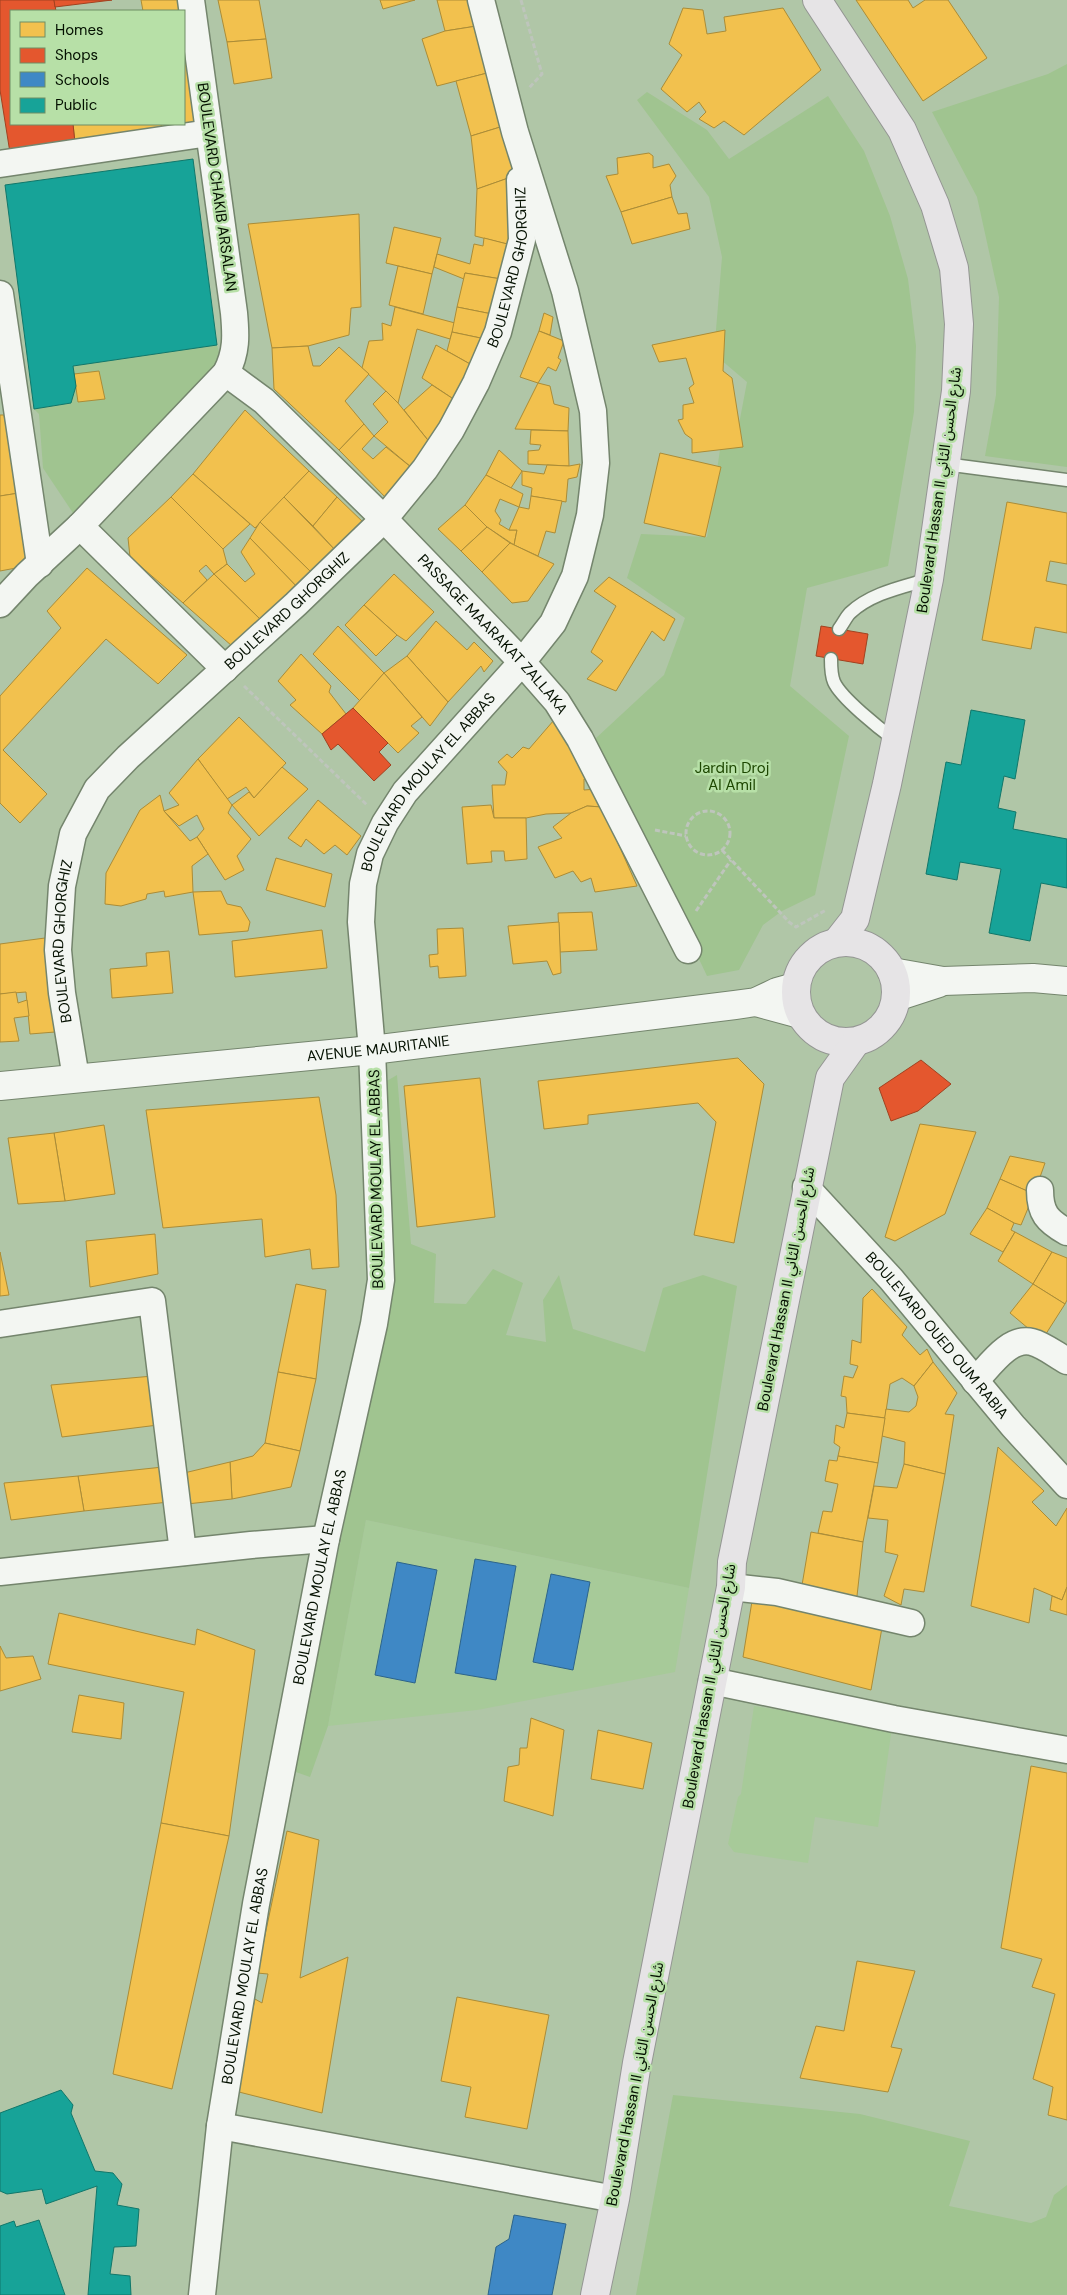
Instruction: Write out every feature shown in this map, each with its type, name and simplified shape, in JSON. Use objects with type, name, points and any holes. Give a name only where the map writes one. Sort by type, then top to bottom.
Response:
[{"type":"main road","name":"Boulevard Hassan II شارع الحسن الثاني","points":[[817,0],[902,130],[935,205],[954,268],[959,334],[956,391],[929,579],[887,784],[857,912],[837,942]]},
{"type":"main road","points":[[857,912],[865,945]]},
{"type":"main road","points":[[807,1023],[833,1042],[855,1043],[875,1034],[890,1018],[894,984],[886,961],[865,945],[837,942],[822,948],[809,958],[800,971],[795,987],[796,1000],[830,1078]]},
{"type":"main road","name":"Boulevard Hassan II شارع الحسن الثاني","points":[[595,2295],[614,2199],[637,2063],[731,1587],[732,1562],[806,1187],[830,1078],[855,1043]]},
{"type":"street","name":"BOULEVARD CHAKIB ARSALAN","points":[[191,0],[234,313],[236,345],[233,360],[226,373]]},
{"type":"street","points":[[481,0],[512,120]]},
{"type":"street","name":"BOULEVARD GHORGHIZ","points":[[76,1078],[62,993],[58,950],[62,886],[73,834],[97,789],[128,757],[296,604],[384,519],[425,468],[451,430],[476,383],[498,332],[522,240],[522,205],[512,120]]},
{"type":"street","name":"BOULEVARD MOULAY EL ABBAS","points":[[202,2295],[220,2126],[256,1904],[326,1539],[374,1324],[381,1280],[372,1050],[361,922],[363,884],[370,854],[385,823],[405,792],[522,662],[553,623],[575,576],[590,515],[596,463],[593,411],[565,291],[512,120]]},
{"type":"street","points":[[0,164],[209,133]]},
{"type":"street","points":[[0,294],[6,376],[34,569]]},
{"type":"street","points":[[0,604],[80,526],[226,373]]},
{"type":"street","name":"PASSAGE MAARAKAT ZALLAKA","points":[[226,373],[264,401],[384,519],[522,662],[557,702],[580,740],[682,939]]},
{"type":"street","points":[[80,526],[225,669]]},
{"type":"street","points":[[0,580],[34,569]]},
{"type":"street","points":[[894,984],[1033,978],[1067,981]]},
{"type":"street","name":"AVENUE MAURITANIE","points":[[0,1086],[372,1050],[756,1002],[777,992],[795,987]]},
{"type":"street","name":"AVENUE MAURITANIE","points":[[756,1002],[807,1023]]},
{"type":"street","name":"BOULEVARD OUED OUM RABIA","points":[[806,1187],[891,1278],[1012,1426],[1067,1485]]},
{"type":"street","points":[[1040,1190],[1040,1205],[1045,1216],[1067,1232]]},
{"type":"street","points":[[0,1324],[152,1301],[183,1552]]},
{"type":"street","points":[[975,1381],[1011,1345],[1024,1342],[1032,1342],[1067,1362]]},
{"type":"street","points":[[0,1572],[326,1539]]},
{"type":"street","points":[[731,1587],[777,1592],[911,1623]]},
{"type":"street","points":[[712,1681],[894,1719],[1067,1750]]},
{"type":"street","points":[[220,2126],[614,2199]]},
{"type":"lane","points":[[945,464],[1067,480]]},
{"type":"lane","points":[[840,629],[849,613],[866,602],[884,593],[929,579]]},
{"type":"lane","points":[[831,659],[831,673],[835,684],[844,696],[895,740]]},
{"type":"path","points":[[512,120],[542,74],[521,0]]},
{"type":"path","points":[[225,669],[385,823]]},
{"type":"path","points":[[705,811],[716,812],[726,819],[730,830],[728,841],[722,850],[711,855],[700,853],[691,846],[686,836],[688,824],[694,815],[705,811]]},
{"type":"path","points":[[722,850],[789,922],[796,927],[841,904],[857,912]]},
{"type":"path","points":[[682,939],[691,919],[731,860]]},
{"type":"shaded area","points":[[366,1520],[689,1588],[675,1672],[477,1710],[328,1726]]},
{"type":"shaded area","points":[[754,1706],[892,1727],[878,1827],[815,1817],[808,1863],[734,1852],[728,1844],[738,1797],[741,1794]]},
{"type":"green space","points":[[1067,64],[1067,467],[985,456],[996,395],[999,297],[977,197],[932,112],[1048,74]]},
{"type":"green space","name":"Jardin Droj Al Amil","points":[[647,92],[707,130],[729,159],[828,96],[864,151],[890,216],[908,279],[916,346],[914,412],[888,566],[807,588],[790,686],[849,736],[815,895],[782,911],[763,925],[739,970],[707,976],[595,739],[664,675],[685,618],[627,578],[641,534],[707,537],[721,443],[735,445],[747,382],[714,354],[722,257],[709,197],[637,100]]},
{"type":"green space","points":[[217,345],[223,365],[73,513],[43,468],[39,414],[34,409],[71,403],[76,387],[78,402],[104,398],[99,371],[74,374],[73,366]]},
{"type":"green space","points":[[397,1075],[411,1244],[436,1254],[434,1303],[466,1304],[493,1269],[523,1283],[506,1335],[546,1342],[543,1300],[559,1275],[573,1329],[645,1352],[663,1288],[703,1275],[737,1286],[689,1588],[366,1520],[328,1726],[310,1777],[293,1771],[393,1288],[385,1082]]},
{"type":"green space","points":[[673,2095],[860,2114],[970,2141],[949,2206],[1031,2223],[1046,2217],[1054,2195],[1067,2185],[1067,2295],[636,2295]]},
{"type":"building: Homes","points":[[141,0],[183,0],[185,10],[143,10]]},
{"type":"building: Homes","points":[[218,0],[259,0],[266,39],[227,42]]},
{"type":"building: Homes","points":[[380,0],[415,0],[383,9]]},
{"type":"building: Homes","points":[[437,0],[476,0],[483,25],[445,31]]},
{"type":"building: Homes","points":[[856,0],[908,0],[913,8],[925,0],[948,0],[987,58],[923,101]]},
{"type":"building: Homes","points":[[683,8],[703,10],[707,34],[726,31],[724,17],[783,8],[821,70],[744,135],[724,121],[714,128],[699,119],[706,112],[699,102],[687,112],[661,89],[682,55],[669,44]]},
{"type":"building: Homes","points":[[185,11],[206,130],[162,134],[160,125],[185,125]]},
{"type":"building: Homes","points":[[483,25],[495,71],[437,86],[422,39],[445,31]]},
{"type":"building: Homes","points":[[266,39],[272,78],[234,84],[227,42]]},
{"type":"building: Homes","points":[[495,71],[510,124],[471,136],[456,81]]},
{"type":"building: Homes","points":[[510,124],[514,176],[477,189],[471,136]]},
{"type":"building: Homes","points":[[73,125],[161,125],[163,139],[76,152]]},
{"type":"building: Homes","points":[[649,153],[653,156],[653,168],[669,164],[676,176],[670,185],[672,197],[621,212],[606,176],[618,174],[617,158]]},
{"type":"building: Homes","points":[[514,176],[515,246],[475,236],[477,189]]},
{"type":"building: Homes","points":[[672,197],[678,214],[687,213],[690,229],[632,244],[621,212]]},
{"type":"building: Homes","points":[[359,214],[361,307],[351,308],[349,335],[308,346],[272,348],[248,224]]},
{"type":"building: Homes","points":[[394,227],[441,238],[432,274],[386,263]]},
{"type":"building: Homes","points":[[484,238],[515,246],[507,280],[465,273],[464,279],[434,267],[437,254],[470,264],[474,244],[483,246]]},
{"type":"building: Homes","points":[[398,266],[432,274],[423,314],[389,305]]},
{"type":"building: Homes","points":[[465,273],[507,280],[497,315],[457,307]]},
{"type":"building: Homes","points":[[395,307],[455,323],[450,339],[417,329],[398,403],[362,368],[369,341],[383,340],[382,323],[391,326]]},
{"type":"building: Homes","points":[[457,307],[497,315],[490,340],[452,332]]},
{"type":"building: Homes","points":[[544,313],[553,317],[550,335],[539,331]]},
{"type":"building: Homes","points":[[725,330],[723,371],[732,378],[743,447],[692,453],[692,439],[685,434],[678,420],[683,419],[683,405],[694,403],[689,388],[694,384],[686,358],[659,362],[652,345]]},
{"type":"building: Homes","points":[[539,331],[564,341],[558,358],[561,360],[556,371],[548,367],[538,383],[520,377]]},
{"type":"building: Homes","points":[[452,332],[490,340],[479,369],[447,351]]},
{"type":"building: Homes","points":[[436,345],[479,369],[464,406],[422,378]]},
{"type":"building: Homes","points":[[308,346],[313,366],[320,366],[339,347],[369,374],[345,401],[364,424],[339,450],[274,389],[272,348]]},
{"type":"building: Homes","points":[[99,371],[105,399],[78,402],[74,374]]},
{"type":"building: Homes","points":[[538,383],[550,386],[554,404],[569,408],[568,431],[515,429]]},
{"type":"building: Homes","points":[[432,385],[464,406],[435,449],[404,410]]},
{"type":"building: Homes","points":[[386,391],[435,449],[417,472],[374,436],[388,422],[373,404]]},
{"type":"building: Homes","points":[[245,410],[309,471],[255,528],[193,474]]},
{"type":"building: Homes","points":[[0,415],[4,415],[19,493],[0,496]]},
{"type":"building: Homes","points":[[364,424],[374,436],[362,449],[373,459],[386,447],[417,472],[390,502],[339,450]]},
{"type":"building: Homes","points":[[531,430],[568,431],[569,466],[528,464],[528,451],[539,450],[541,445],[530,444]]},
{"type":"building: Homes","points":[[499,450],[522,471],[511,488],[486,475]]},
{"type":"building: Homes","points":[[660,453],[721,467],[705,537],[644,523]]},
{"type":"building: Homes","points":[[580,464],[577,477],[568,479],[566,502],[531,496],[532,488],[522,485],[522,471],[544,474],[547,465],[569,466]]},
{"type":"building: Homes","points":[[309,471],[337,497],[313,526],[284,497]]},
{"type":"building: Homes","points":[[193,474],[250,524],[223,549],[171,497]]},
{"type":"building: Homes","points":[[486,475],[523,494],[519,507],[500,499],[495,511],[501,520],[499,524],[509,530],[517,530],[514,545],[487,527],[465,505]]},
{"type":"building: Homes","points":[[19,493],[33,553],[16,568],[0,571],[0,496]]},
{"type":"building: Homes","points":[[531,496],[562,501],[555,533],[546,531],[538,556],[514,545],[517,530],[509,530],[519,507],[529,509]]},
{"type":"building: Homes","points":[[171,497],[223,549],[227,564],[214,574],[206,565],[199,571],[207,580],[183,603],[130,557],[128,538]]},
{"type":"building: Homes","points":[[284,497],[337,552],[313,574],[260,522]]},
{"type":"building: Homes","points":[[337,497],[366,525],[337,552],[313,526]]},
{"type":"building: Homes","points":[[1007,502],[1067,513],[1067,564],[1050,561],[1046,581],[1067,585],[1067,633],[1035,627],[1031,649],[982,640]]},
{"type":"building: Homes","points":[[465,505],[487,527],[461,551],[438,529]]},
{"type":"building: Homes","points":[[260,522],[313,574],[299,589],[250,538]]},
{"type":"building: Homes","points":[[487,527],[510,543],[482,572],[461,551]]},
{"type":"building: Homes","points":[[250,538],[299,589],[263,622],[214,574],[227,564],[245,582],[255,574],[241,552]]},
{"type":"building: Homes","points":[[510,543],[554,564],[528,601],[512,603],[482,572]]},
{"type":"building: Homes","points":[[87,568],[187,655],[158,684],[106,639],[3,750],[47,794],[20,823],[0,803],[0,696],[61,628],[47,611]]},
{"type":"building: Homes","points":[[214,574],[263,622],[232,646],[183,603]]},
{"type":"building: Homes","points":[[394,574],[434,612],[406,641],[364,605]]},
{"type":"building: Homes","points":[[609,577],[675,619],[664,641],[652,631],[616,691],[587,679],[603,661],[591,652],[616,606],[594,591]]},
{"type":"building: Homes","points":[[364,605],[397,635],[376,656],[345,625]]},
{"type":"building: Homes","points":[[436,621],[467,650],[474,642],[493,661],[484,672],[481,666],[448,702],[407,656]]},
{"type":"building: Homes","points":[[338,626],[384,673],[360,701],[313,654]]},
{"type":"building: Homes","points":[[301,654],[331,686],[329,692],[346,714],[322,734],[290,705],[296,700],[278,681]]},
{"type":"building: Homes","points":[[407,656],[448,702],[430,726],[384,673]]},
{"type":"building: Homes","points":[[384,673],[422,717],[411,726],[419,733],[398,753],[353,708]]},
{"type":"building: Homes","points":[[239,717],[286,763],[254,798],[246,787],[227,799],[198,759]]},
{"type":"building: Homes","points":[[554,720],[590,780],[584,779],[584,790],[598,789],[602,807],[587,806],[571,813],[546,814],[526,818],[494,818],[492,785],[505,785],[507,772],[498,762],[507,754],[512,758],[523,747],[529,749]]},
{"type":"building: Homes","points":[[198,759],[232,805],[228,813],[251,839],[237,856],[244,870],[225,880],[197,837],[204,829],[197,815],[179,826],[164,811],[179,805],[169,793]]},
{"type":"building: Homes","points":[[282,767],[308,789],[259,836],[232,805],[249,792],[254,798]]},
{"type":"building: Homes","points":[[160,795],[164,811],[190,841],[197,837],[208,854],[192,866],[193,892],[165,897],[164,891],[147,894],[146,899],[121,906],[105,904],[106,873],[140,810]]},
{"type":"building: Homes","points":[[318,800],[361,836],[347,855],[335,845],[324,854],[306,839],[301,847],[288,838]]},
{"type":"building: Homes","points":[[491,805],[494,818],[526,818],[527,859],[505,861],[504,851],[491,851],[492,862],[467,864],[462,807]]},
{"type":"building: Homes","points":[[587,806],[602,807],[637,886],[595,892],[591,878],[581,882],[573,871],[555,878],[538,847],[562,838],[553,827],[571,813]]},
{"type":"building: Homes","points":[[276,858],[332,874],[325,907],[266,890]]},
{"type":"building: Homes","points":[[221,891],[227,904],[241,907],[250,922],[248,931],[199,935],[193,892]]},
{"type":"building: Homes","points":[[592,912],[597,950],[560,952],[558,913]]},
{"type":"building: Homes","points":[[559,922],[561,973],[553,975],[547,961],[513,964],[508,926]]},
{"type":"building: Homes","points":[[463,928],[466,976],[439,978],[438,966],[430,967],[429,955],[438,954],[437,929]]},
{"type":"building: Homes","points":[[322,930],[327,968],[235,977],[232,941]]},
{"type":"building: Homes","points":[[45,938],[55,1032],[30,1034],[26,992],[0,994],[0,944]]},
{"type":"building: Homes","points":[[169,951],[173,993],[112,998],[110,969],[147,966],[146,953]]},
{"type":"building: Homes","points":[[16,992],[18,1003],[27,1000],[29,1016],[14,1018],[19,1041],[0,1042],[0,994]]},
{"type":"building: Homes","points":[[738,1058],[764,1084],[734,1243],[694,1235],[716,1122],[698,1103],[588,1115],[588,1124],[544,1129],[538,1081]]},
{"type":"building: Homes","points":[[480,1078],[495,1217],[417,1227],[404,1086]]},
{"type":"building: Homes","points":[[319,1097],[336,1195],[339,1267],[312,1269],[310,1249],[265,1257],[262,1219],[163,1228],[146,1110]]},
{"type":"building: Homes","points":[[920,1124],[976,1132],[945,1214],[895,1241],[885,1237]]},
{"type":"building: Homes","points":[[104,1125],[115,1194],[65,1201],[54,1133]]},
{"type":"building: Homes","points":[[54,1133],[65,1201],[18,1204],[8,1138]]},
{"type":"building: Homes","points":[[1010,1156],[1045,1163],[1034,1194],[1000,1179]]},
{"type":"building: Homes","points":[[1000,1179],[1034,1194],[1021,1225],[987,1208]]},
{"type":"building: Homes","points":[[987,1208],[1014,1223],[1011,1230],[1015,1232],[1003,1252],[970,1234]]},
{"type":"building: Homes","points":[[1015,1232],[1052,1252],[1033,1284],[998,1261]]},
{"type":"building: Homes","points":[[155,1234],[158,1274],[90,1287],[86,1241]]},
{"type":"building: Homes","points":[[0,1252],[9,1295],[0,1296]]},
{"type":"building: Homes","points":[[1052,1252],[1067,1258],[1067,1300],[1065,1304],[1033,1284]]},
{"type":"building: Homes","points":[[296,1284],[326,1290],[316,1379],[278,1372]]},
{"type":"building: Homes","points":[[1033,1284],[1065,1304],[1042,1340],[1010,1313]]},
{"type":"building: Homes","points":[[872,1289],[907,1327],[902,1335],[920,1355],[927,1349],[933,1362],[914,1386],[902,1378],[890,1384],[885,1418],[847,1413],[846,1397],[841,1396],[844,1376],[853,1378],[858,1366],[850,1364],[852,1340],[861,1343],[863,1298]]},
{"type":"building: Homes","points":[[933,1362],[957,1393],[945,1414],[954,1415],[945,1474],[904,1464],[905,1442],[882,1436],[886,1409],[909,1412],[916,1406],[918,1397],[914,1386]]},
{"type":"building: Homes","points":[[278,1372],[316,1379],[300,1451],[265,1443]]},
{"type":"building: Homes","points":[[153,1376],[158,1425],[62,1437],[51,1385]]},
{"type":"building: Homes","points":[[847,1413],[885,1418],[878,1463],[838,1456],[840,1447],[834,1443],[836,1425],[844,1428]]},
{"type":"building: Homes","points":[[265,1443],[300,1451],[291,1487],[232,1499],[230,1462],[253,1456]]},
{"type":"building: Homes","points":[[998,1447],[1044,1491],[1032,1502],[1056,1526],[1067,1508],[1067,1587],[1062,1600],[1034,1588],[1029,1623],[971,1606]]},
{"type":"building: Homes","points":[[838,1456],[878,1463],[863,1542],[818,1533],[823,1511],[832,1512],[838,1484],[825,1481],[829,1460],[837,1461]]},
{"type":"building: Homes","points":[[230,1462],[232,1499],[187,1504],[184,1473]]},
{"type":"building: Homes","points":[[904,1464],[945,1474],[924,1592],[904,1589],[901,1605],[884,1596],[898,1555],[885,1552],[888,1520],[868,1518],[874,1486],[897,1488]]},
{"type":"building: Homes","points":[[163,1467],[169,1502],[84,1511],[78,1476]]},
{"type":"building: Homes","points":[[78,1476],[84,1511],[11,1520],[4,1483]]},
{"type":"building: Homes","points":[[811,1532],[863,1542],[856,1605],[801,1591]]},
{"type":"building: Homes","points":[[1067,1587],[1067,1615],[1050,1610],[1052,1596],[1062,1600]]},
{"type":"building: Homes","points":[[753,1595],[883,1622],[871,1690],[743,1657]]},
{"type":"building: Homes","points":[[59,1613],[195,1645],[197,1629],[255,1650],[229,1836],[161,1823],[184,1692],[48,1664]]},
{"type":"building: Homes","points":[[0,1646],[6,1658],[33,1656],[41,1679],[0,1691]]},
{"type":"building: Homes","points":[[79,1695],[124,1703],[121,1739],[72,1732]]},
{"type":"building: Homes","points":[[531,1718],[564,1730],[553,1816],[504,1801],[508,1767],[519,1765],[520,1748],[527,1748]]},
{"type":"building: Homes","points":[[598,1730],[652,1743],[643,1789],[591,1779]]},
{"type":"building: Homes","points":[[1031,1766],[1067,1773],[1067,2120],[1048,2115],[1053,2087],[1033,2079],[1055,1994],[1032,1987],[1042,1959],[1001,1948]]},
{"type":"building: Homes","points":[[161,1823],[229,1836],[172,2089],[113,2074]]},
{"type":"building: Homes","points":[[287,1831],[319,1840],[300,1978],[348,1957],[322,2113],[235,2091],[255,1999],[262,2003],[268,1974],[257,1973]]},
{"type":"building: Homes","points":[[857,1961],[915,1971],[891,2047],[902,2049],[888,2092],[800,2078],[816,2026],[844,2031]]},
{"type":"building: Homes","points":[[457,1997],[549,2015],[527,2129],[465,2117],[471,2087],[441,2081]]},
{"type":"building: Shops","points":[[0,0],[54,0],[56,10],[10,10],[10,125],[73,125],[76,152],[11,159],[0,90]]},
{"type":"building: Shops","points":[[54,0],[112,0],[55,7]]},
{"type":"building: Shops","points":[[821,626],[868,634],[863,664],[816,656]]},
{"type":"building: Shops","points":[[353,708],[388,743],[379,752],[391,765],[374,781],[338,744],[331,750],[322,734]]},
{"type":"building: Shops","points":[[921,1060],[951,1084],[918,1111],[891,1121],[879,1088]]},
{"type":"building: Schools","points":[[475,1559],[516,1566],[496,1680],[455,1673]]},
{"type":"building: Schools","points":[[397,1562],[437,1570],[415,1683],[375,1675]]},
{"type":"building: Schools","points":[[551,1574],[590,1582],[573,1670],[533,1662]]},
{"type":"building: Schools","points":[[514,2215],[566,2224],[552,2295],[488,2295],[496,2247],[509,2239]]},
{"type":"building: Public","points":[[193,159],[217,345],[73,366],[76,386],[71,403],[34,409],[5,185]]},
{"type":"building: Public","points":[[971,710],[1025,720],[1015,779],[1004,776],[998,808],[1016,812],[1013,829],[1067,839],[1067,888],[1041,883],[1030,941],[989,933],[1001,869],[960,862],[957,880],[926,874],[946,762],[961,765]]},
{"type":"building: Public","points":[[61,2090],[73,2105],[71,2113],[95,2171],[113,2173],[122,2184],[117,2205],[139,2209],[136,2246],[114,2247],[110,2274],[130,2276],[131,2295],[88,2295],[97,2186],[46,2204],[42,2189],[7,2194],[0,2191],[0,2113]]},
{"type":"building: Public","points":[[39,2220],[65,2295],[0,2295],[0,2226],[14,2221],[16,2227]]}]
